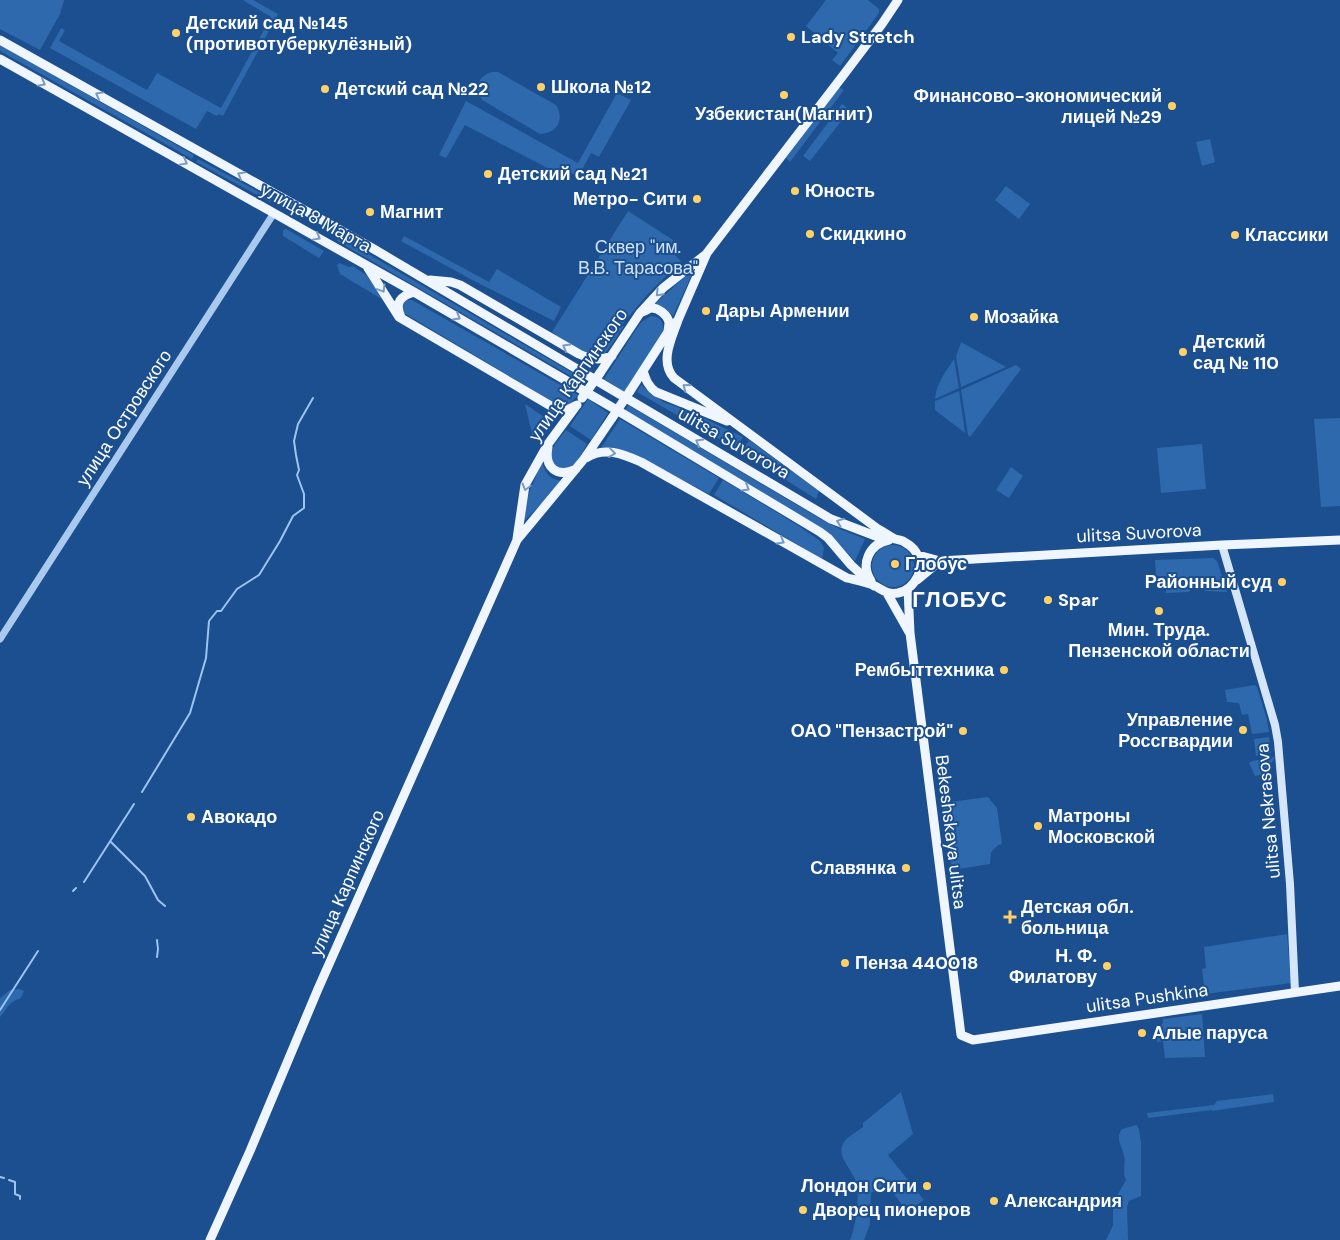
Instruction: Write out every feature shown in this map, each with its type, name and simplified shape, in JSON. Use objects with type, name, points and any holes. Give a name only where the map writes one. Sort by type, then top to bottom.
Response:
[{"type":"main road","name":"улица Карпинского","points":[[210,1240],[250,1151],[318,989],[517,540],[584,459],[668,332],[678,320],[707,253],[842,78],[898,0]]},
{"type":"main road","name":"улица 8 Марта","points":[[0,40],[372,248],[570,364]]},
{"type":"main road","name":"улица 8 Марта","points":[[0,59],[367,265],[615,408]]},
{"type":"main road","points":[[274,213],[284,198]]},
{"type":"main road","name":"улица Карпинского","points":[[517,540],[525,485],[548,444],[612,356],[640,313],[663,288],[707,253]]},
{"type":"main road","points":[[367,265],[396,314],[556,409],[562,419],[562,425]]},
{"type":"main road","points":[[425,279],[460,285],[579,354],[599,360],[612,356]]},
{"type":"main road","points":[[403,319],[398,310],[398,304],[404,296],[414,292]]},
{"type":"main road","points":[[640,313],[650,308],[662,311],[667,316],[669,323],[668,332]]},
{"type":"main road","points":[[678,320],[668,350],[666,364],[669,373],[891,539],[905,542],[914,549],[918,555],[920,572],[912,585]]},
{"type":"main road","name":"ulitsa Suvorova","points":[[570,364],[831,519],[891,539]]},
{"type":"main road","points":[[644,370],[650,388],[656,392],[740,426]]},
{"type":"main road","points":[[556,409],[569,409],[579,402]]},
{"type":"main road","name":"ulitsa Suvorova","points":[[615,408],[820,532],[874,586]]},
{"type":"main road","points":[[548,444],[547,460],[554,470],[567,473],[576,469]]},
{"type":"main road","points":[[584,459],[600,452],[614,452],[641,462],[836,573],[874,586]]},
{"type":"main road","points":[[891,539],[875,546],[869,554],[866,564],[867,575],[879,590],[887,593],[898,593],[912,585],[940,561]]},
{"type":"main road","name":"ulitsa Suvorova","points":[[918,555],[940,561],[1340,540]]},
{"type":"main road","name":"ulitsa Nekrasova","points":[[1222,545],[1276,725],[1290,884],[1295,992]]},
{"type":"main road","name":"Bekeshskaya ulitsa","points":[[912,585],[910,632],[961,1035]]},
{"type":"main road","name":"Bekeshskaya ulitsa","points":[[887,593],[910,632]]},
{"type":"main road","name":"ulitsa Pushkina","points":[[961,1035],[974,1040],[1340,986]]},
{"type":"street","name":"улица Островского","points":[[0,639],[274,213]]},
{"type":"green space","points":[[0,0],[64,0],[60,14],[40,50],[0,29]]},
{"type":"green space","points":[[243,0],[253,0],[278,14],[223,116],[219,114],[217,116],[207,111],[196,129],[50,48],[61,28],[65,30],[59,41],[147,90],[157,73],[221,108],[271,17]]},
{"type":"green space","points":[[826,0],[868,0],[879,9],[879,13],[840,66],[832,60],[838,53],[806,26]]},
{"type":"green space","points":[[0,45],[194,155],[192,159],[0,51]]},
{"type":"green space","points":[[492,72],[498,72],[556,105],[560,115],[555,129],[540,134],[482,100],[478,91],[479,83],[483,76]]},
{"type":"green space","points":[[839,87],[844,90],[790,162],[786,158]]},
{"type":"green space","points":[[617,93],[631,100],[599,157],[591,153],[578,177],[562,168],[559,174],[465,125],[446,158],[439,155],[466,101],[578,163]]},
{"type":"green space","points":[[842,104],[850,110],[810,161],[803,156]]},
{"type":"green space","points":[[1210,139],[1215,162],[1202,166],[1196,142]]},
{"type":"green space","points":[[198,159],[272,199],[270,202],[196,162]]},
{"type":"green space","points":[[1006,186],[1030,204],[1019,219],[995,200]]},
{"type":"green space","name":"Сквер \"им. В.В. Тарасова\"","points":[[628,211],[673,240],[670,250],[681,261],[647,295],[621,326],[624,326],[604,353],[598,356],[592,355],[572,346],[552,332]]},
{"type":"green space","points":[[286,229],[324,251],[319,258],[283,236],[283,230]]},
{"type":"green space","points":[[404,236],[489,282],[497,269],[561,307],[554,321],[476,282],[401,241]]},
{"type":"green space","points":[[339,237],[583,379],[581,382],[337,241]]},
{"type":"green space","points":[[339,263],[349,267],[353,266],[366,275],[385,301],[340,274],[337,265]]},
{"type":"green space","points":[[694,270],[673,316],[665,308],[655,304],[680,281]]},
{"type":"green space","points":[[406,300],[412,300],[578,395],[570,403],[558,405],[404,313],[402,303]]},
{"type":"green space","points":[[651,316],[658,317],[662,321],[663,334],[624,392],[604,379],[639,325]]},
{"type":"green space","points":[[961,342],[1006,367],[961,387],[956,357]]},
{"type":"green space","points":[[954,359],[959,388],[935,399],[939,383]]},
{"type":"green space","points":[[1016,365],[1021,369],[970,437],[968,435],[961,390]]},
{"type":"green space","points":[[641,385],[663,402],[691,412],[743,437],[736,449],[637,392]]},
{"type":"green space","points":[[959,391],[965,433],[935,410],[935,401]]},
{"type":"green space","points":[[588,399],[608,413],[591,440],[570,426]]},
{"type":"green space","points":[[525,404],[547,419],[533,438]]},
{"type":"green space","points":[[628,405],[819,518],[865,539],[855,561],[824,530],[625,411]]},
{"type":"green space","points":[[1340,418],[1340,506],[1321,507],[1314,419]]},
{"type":"green space","points":[[620,419],[719,478],[709,494],[635,455],[616,449],[601,448]]},
{"type":"green space","points":[[566,430],[587,444],[574,464],[563,469],[556,466],[551,454]]},
{"type":"green space","points":[[749,440],[819,491],[816,499],[742,452]]},
{"type":"green space","points":[[1202,444],[1206,489],[1161,493],[1157,448]]},
{"type":"green space","points":[[542,461],[549,476],[564,481],[523,522],[529,493]]},
{"type":"green space","points":[[1011,467],[1023,476],[1009,498],[996,490]]},
{"type":"green space","points":[[723,480],[799,526],[820,541],[824,548],[822,559],[714,495]]},
{"type":"green space","points":[[897,545],[905,548],[911,554],[914,566],[911,578],[905,584],[889,587],[881,584],[875,578],[872,562],[875,554],[881,548]]},
{"type":"green space","points":[[1213,558],[1217,561],[1227,592],[1205,591],[1203,587],[1192,588],[1189,592],[1166,593],[1166,576],[1156,576],[1155,560]]},
{"type":"green space","points":[[1255,685],[1267,720],[1269,732],[1252,734],[1248,714],[1242,715],[1239,703],[1227,702],[1225,690]]},
{"type":"green space","points":[[1269,737],[1271,753],[1256,756],[1254,739]]},
{"type":"green space","points":[[1275,757],[1263,777],[1260,775],[1255,776],[1249,763]]},
{"type":"green space","points":[[988,797],[997,808],[1002,844],[998,845],[991,852],[990,864],[952,870],[942,803]]},
{"type":"green space","points":[[1287,934],[1291,983],[1205,994],[1202,969],[1206,968],[1204,947]]},
{"type":"green space","points":[[19,989],[24,991],[21,998],[11,1004],[0,1017],[0,998],[10,990]]},
{"type":"green space","points":[[1202,1014],[1205,1057],[1165,1058],[1163,1041],[1157,1042],[1158,1027],[1163,1023],[1163,1019]]},
{"type":"green space","points":[[901,1092],[913,1134],[888,1155],[924,1200],[907,1212],[887,1184],[871,1193],[870,1224],[864,1240],[850,1240],[857,1211],[858,1195],[856,1182],[843,1157],[842,1147],[848,1138],[863,1127],[863,1123]]},
{"type":"green space","points":[[1273,1094],[1274,1102],[1148,1118],[1147,1113],[1214,1105],[1217,1101]]},
{"type":"green space","points":[[1137,1125],[1141,1142],[1141,1196],[1129,1201],[1127,1207],[1128,1240],[1106,1240],[1113,1225],[1113,1205],[1126,1180],[1119,1134],[1122,1129]]},
{"type":"waterway","points":[[142,792],[190,713],[206,658],[209,621],[217,611],[221,611],[237,589],[259,575],[293,516],[304,508],[304,494],[297,475],[299,470],[294,441],[298,424],[313,398]]},
{"type":"waterway","points":[[84,882],[134,804]]},
{"type":"waterway","points":[[111,842],[145,876],[158,900],[165,906]]},
{"type":"waterway","points":[[73,891],[76,888]]},
{"type":"waterway","points":[[157,940],[157,957]]},
{"type":"waterway","points":[[0,1010],[38,951]]},
{"type":"waterway","points":[[0,1177],[4,1178]]},
{"type":"waterway","points":[[9,1180],[15,1182],[15,1194],[20,1196],[20,1199]]},
{"type":"place","name":"Детский сад №145 (противотуберкулёзный)","points":[[176,33]]},
{"type":"place","name":"Lady Stretch","points":[[791,37]]},
{"type":"place","name":"Школа №12","points":[[541,87]]},
{"type":"place","name":"Детский сад №22","points":[[325,89]]},
{"type":"place","name":"Узбекистан(Магнит)","points":[[784,95]]},
{"type":"place","name":"Финансово-экономический лицей №29","points":[[1172,106]]},
{"type":"place","name":"Детский сад №21","points":[[488,174]]},
{"type":"place","name":"Юность","points":[[795,191]]},
{"type":"place","name":"Метро- Сити","points":[[697,199]]},
{"type":"place","name":"Магнит","points":[[370,212]]},
{"type":"place","name":"Скидкино","points":[[810,234]]},
{"type":"place","name":"Классики","points":[[1235,235]]},
{"type":"place","name":"Дары Армении","points":[[706,311]]},
{"type":"place","name":"Мозайка","points":[[974,317]]},
{"type":"place","name":"Детский сад № 110","points":[[1183,352]]},
{"type":"place","name":"Глобус","points":[[895,564]]},
{"type":"place","name":"Районный суд","points":[[1282,582]]},
{"type":"place","name":"Spar","points":[[1048,600]]},
{"type":"place","name":"Мин. Труда. Пензенской области","points":[[1159,611]]},
{"type":"place","name":"Рембыттехника","points":[[1004,670]]},
{"type":"place","name":"Управление Россгвардии","points":[[1243,730]]},
{"type":"place","name":"ОАО \"Пензастрой\"","points":[[963,731]]},
{"type":"place","name":"Авокадо","points":[[191,817]]},
{"type":"place","name":"Матроны Московской","points":[[1038,826]]},
{"type":"place","name":"Славянка","points":[[906,868]]},
{"type":"place","name":"Детская обл. больница","points":[[1010,917]]},
{"type":"place","name":"Пенза 440018","points":[[845,963]]},
{"type":"place","name":"Н. Ф. Филатову","points":[[1107,966]]},
{"type":"place","name":"Алые паруса","points":[[1142,1033]]},
{"type":"place","name":"Лондон Сити","points":[[927,1186]]},
{"type":"place","name":"Александрия","points":[[994,1201]]},
{"type":"place","name":"Дворец пионеров","points":[[803,1210]]},
{"type":"district","name":"ГЛОБУС","points":[[960,599]]}]
